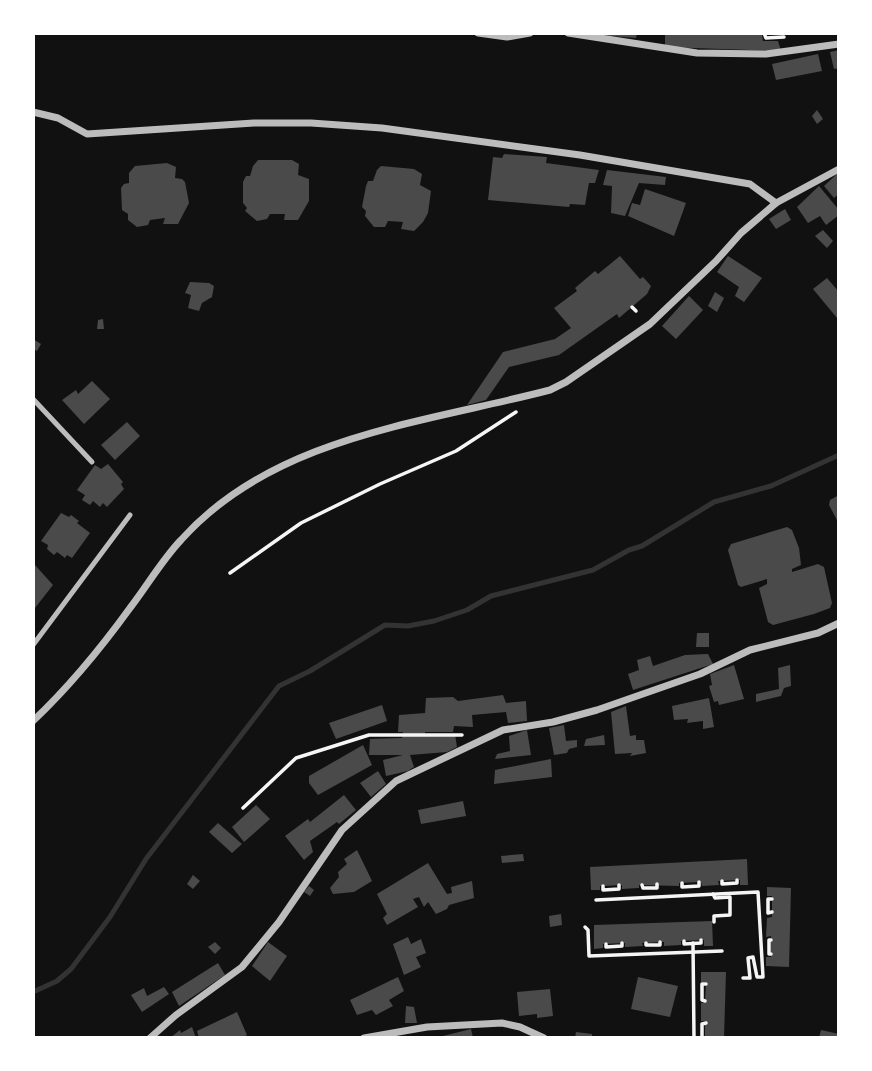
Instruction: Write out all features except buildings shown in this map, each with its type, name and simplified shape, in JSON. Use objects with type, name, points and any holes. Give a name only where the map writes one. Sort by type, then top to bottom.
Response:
[{"type":"street","points":[[478,33],[507,37],[530,33]]},
{"type":"street","points":[[568,33],[697,52],[766,54],[839,44]]},
{"type":"street","points":[[33,112],[58,118],[87,134],[254,123],[311,123],[382,128],[580,155],[750,184],[776,203]]},
{"type":"street","points":[[33,721],[95,653],[181,539],[212,510],[239,490],[294,460],[333,445],[550,390],[566,382],[650,324],[707,270],[741,233],[776,203],[839,169]]},
{"type":"street","points":[[150,1038],[176,1015],[242,967],[279,922],[342,830],[396,782],[503,730],[553,722],[597,710],[692,677],[750,650],[818,633],[839,623]]},
{"type":"street","points":[[364,1038],[427,1027],[502,1023],[520,1027],[544,1038]]},
{"type":"lane","points":[[33,399],[92,462]]},
{"type":"lane","points":[[33,645],[130,515]]},
{"type":"path","points":[[632,307],[636,311]]},
{"type":"path","points":[[230,573],[302,523],[380,484],[456,451],[519,410]]},
{"type":"path","points":[[243,808],[296,758],[369,735],[462,735]]},
{"type":"path","points":[[722,881],[722,884],[730,884],[737,883],[737,880]]},
{"type":"path","points":[[682,883],[682,887],[699,886],[699,882]]},
{"type":"path","points":[[642,885],[643,888],[657,888],[657,884]]},
{"type":"path","points":[[730,884],[730,893]]},
{"type":"path","points":[[603,886],[603,890],[619,890],[619,885]]},
{"type":"path","points":[[691,886],[691,895]]},
{"type":"path","points":[[650,888],[650,898]]},
{"type":"path","points":[[611,890],[611,900]]},
{"type":"path","points":[[596,900],[758,892],[763,977],[757,977],[753,957],[748,958],[750,978],[743,978]]},
{"type":"path","points":[[713,894],[715,898],[730,897],[730,915],[714,916],[714,922]]},
{"type":"path","points":[[772,899],[768,899],[768,913],[772,912]]},
{"type":"path","points":[[758,905],[768,905]]},
{"type":"path","points":[[585,928],[588,930],[589,956],[722,951]]},
{"type":"path","points":[[684,941],[684,944],[701,943],[701,940]]},
{"type":"path","points":[[771,940],[771,954]]},
{"type":"path","points":[[646,943],[646,946],[660,945],[660,942]]},
{"type":"path","points":[[606,944],[606,947],[622,946],[622,943]]},
{"type":"path","points":[[693,943],[694,1038]]},
{"type":"path","points":[[653,945],[653,954]]},
{"type":"path","points":[[614,946],[614,955]]},
{"type":"path","points":[[761,948],[769,948]]},
{"type":"path","points":[[705,1001],[702,1000],[702,984],[706,985]]},
{"type":"path","points":[[694,993],[702,992]]},
{"type":"path","points":[[702,1038],[702,1024],[706,1023]]},
{"type":"path","points":[[694,1031],[702,1031]]},
{"type":"waterway","points":[[33,992],[57,981],[71,969],[110,917],[146,859],[279,686],[310,671],[385,625],[408,626],[434,621],[467,610],[491,596],[593,570],[629,550],[642,546],[714,502],[771,486],[839,455]]}]
